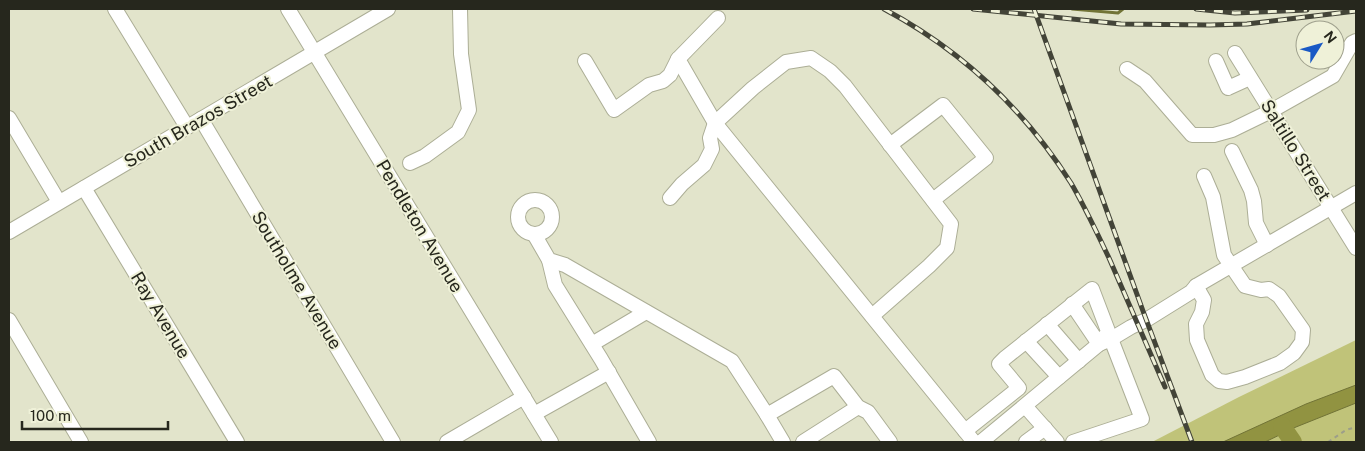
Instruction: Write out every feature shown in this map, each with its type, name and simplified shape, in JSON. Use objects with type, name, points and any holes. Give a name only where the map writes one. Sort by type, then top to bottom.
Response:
[{"type":"street","points":[[115,9],[187,127]]},
{"type":"street","name":"Pendleton Avenue","points":[[288,9],[551,442]]},
{"type":"street","name":"South Brazos Street","points":[[9,232],[388,9]]},
{"type":"street","points":[[410,164],[425,156],[458,132],[469,110],[462,54],[460,9]]},
{"type":"street","points":[[585,61],[614,110],[649,85],[663,81],[670,75],[678,59],[718,18]]},
{"type":"street","points":[[1127,69],[1145,81],[1192,136],[1214,134],[1232,130],[1334,76],[1352,43],[1356,41]]},
{"type":"street","name":"Saltillo Street","points":[[1235,53],[1356,248]]},
{"type":"street","points":[[670,198],[709,158],[712,149],[710,138],[714,123],[786,62],[811,58],[830,71],[845,86],[951,224],[947,248],[872,316]]},
{"type":"street","points":[[678,59],[714,123],[974,442]]},
{"type":"street","points":[[1216,61],[1228,88],[1250,78]]},
{"type":"street","points":[[890,145],[944,105],[986,158],[933,200]]},
{"type":"street","points":[[9,118],[59,202]]},
{"type":"street","name":"Southolme Avenue","points":[[201,119],[393,442]]},
{"type":"street","points":[[1232,151],[1251,190],[1256,222],[1267,245]]},
{"type":"street","points":[[1196,286],[1204,300],[1202,312],[1196,324],[1197,340],[1212,375],[1219,381],[1227,382],[1245,377],[1280,363],[1294,353],[1302,342],[1303,330],[1279,296],[1269,290],[1245,286],[1224,255],[1213,197],[1204,176]]},
{"type":"street","name":"Ray Avenue","points":[[84,188],[237,442]]},
{"type":"street","points":[[981,442],[1106,338],[1186,285],[1196,286],[1356,193]]},
{"type":"street","points":[[534,234],[549,260],[555,285],[609,372],[649,442]]},
{"type":"street","points":[[549,260],[565,265],[732,361],[782,442]]},
{"type":"street","points":[[965,430],[1019,388],[1000,364],[1005,358],[1092,289],[1106,338],[1142,419],[1073,442]]},
{"type":"street","points":[[1072,304],[1106,338]]},
{"type":"street","points":[[592,344],[646,312]]},
{"type":"street","points":[[9,320],[81,442]]},
{"type":"street","points":[[1047,324],[1079,361]]},
{"type":"street","points":[[1026,341],[1059,377]]},
{"type":"street","points":[[534,414],[609,372]]},
{"type":"street","points":[[767,415],[834,376],[858,407],[868,412],[890,442]]},
{"type":"street","points":[[447,442],[524,397]]},
{"type":"street","points":[[1025,406],[1057,442]]},
{"type":"street","points":[[803,442],[858,407]]},
{"type":"street","points":[[1026,442],[1045,428]]},
{"type":"path","points":[[1328,442],[1356,426]]},
{"type":"green space","points":[[1356,340],[1356,442],[1152,442],[1239,397]]},
{"type":"shaded area","points":[[1356,385],[1356,403],[1296,427],[1265,442],[1223,442],[1306,404]]},
{"type":"waterway","points":[[1072,9],[1118,13],[1123,9]]},
{"type":"waterway","points":[[1282,426],[1293,442]]},
{"type":"railway","points":[[884,9],[912,25],[965,63],[1011,106],[1053,156],[1081,201],[1109,258],[1165,387]]},
{"type":"railway","points":[[973,9],[1121,24],[1210,25],[1247,24],[1356,11]]},
{"type":"railway","points":[[1034,9],[1192,442]]},
{"type":"railway","points":[[1196,9],[1235,13],[1307,10]]}]
